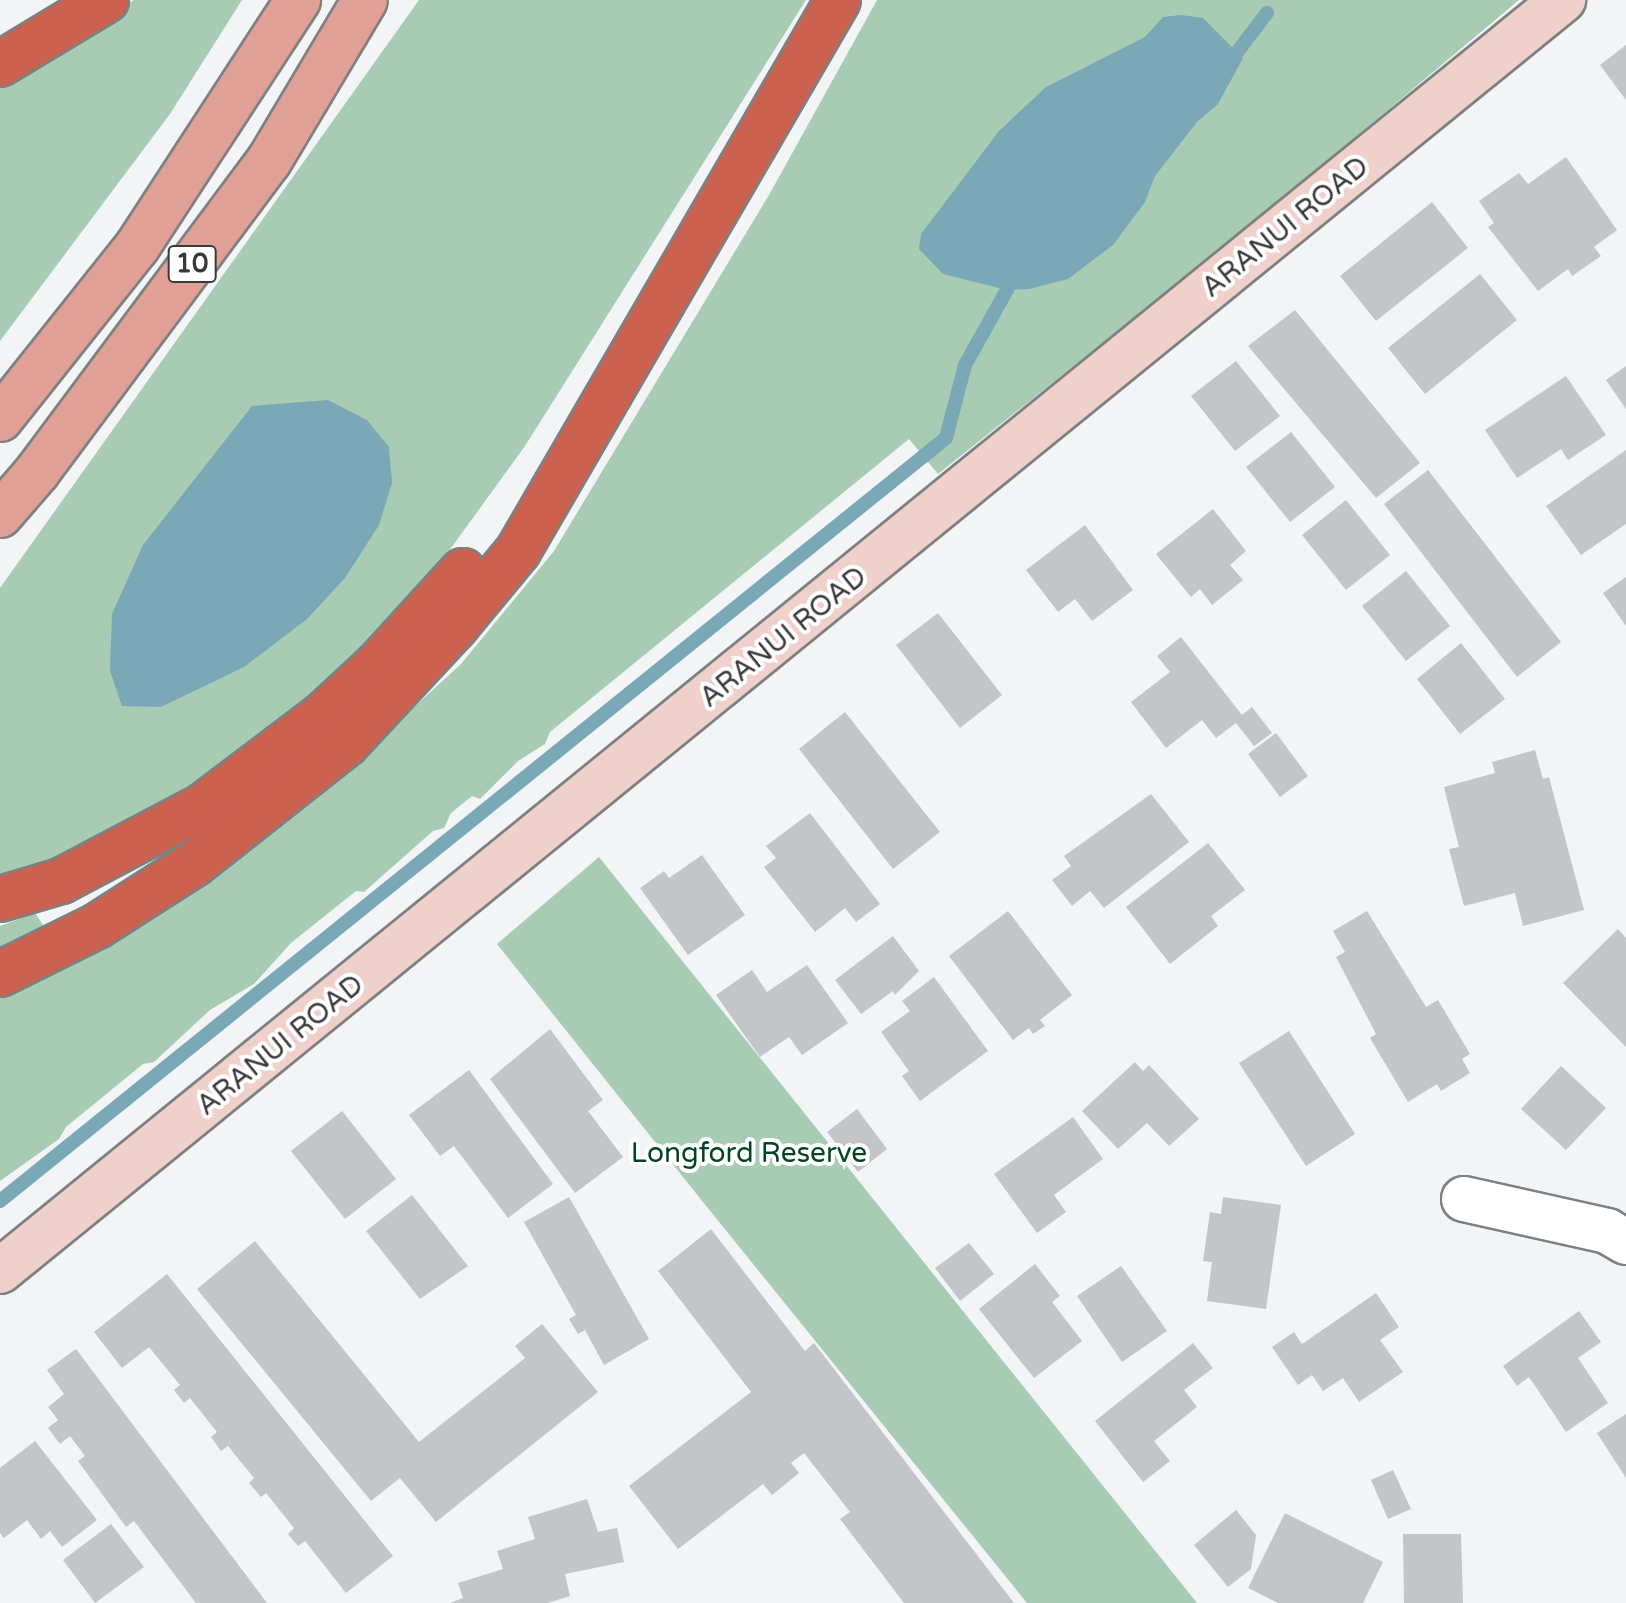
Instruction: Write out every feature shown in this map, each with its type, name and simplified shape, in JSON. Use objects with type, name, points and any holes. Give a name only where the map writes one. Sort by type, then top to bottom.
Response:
[{"type":"highway","points":[[0,64],[106,0]]},
{"type":"highway","points":[[0,974],[97,926],[194,864],[346,744],[406,683],[518,551],[619,370],[838,0]]},
{"type":"highway","points":[[0,899],[61,881],[144,842],[203,806],[322,716],[378,664],[463,572],[619,370]]},
{"type":"main road","name":"10","points":[[0,419],[137,247],[298,0]]},
{"type":"main road","name":"10","points":[[0,515],[37,472],[269,161],[365,0]]},
{"type":"street","name":"ARANUI ROAD","points":[[0,1271],[1563,0]]},
{"type":"street","points":[[1464,1199],[1607,1231],[1626,1242]]},
{"type":"green space","points":[[134,0],[242,0],[170,114],[0,341],[0,83]]},
{"type":"green space","points":[[419,0],[806,0],[525,446],[425,584],[317,692],[183,797],[88,846],[0,878],[0,588]]},
{"type":"green space","points":[[877,0],[1519,0],[1257,220],[938,474],[909,439],[550,732],[545,744],[518,761],[480,799],[472,796],[451,813],[444,828],[433,831],[364,892],[356,891],[291,943],[254,984],[210,1010],[154,1062],[143,1064],[66,1127],[59,1139],[0,1181],[0,994],[330,784],[461,664],[554,551],[769,195]]},
{"type":"green space","name":"Longford Reserve","points":[[599,857],[1197,1603],[1027,1603],[703,1202],[497,944]]},
{"type":"green space","points":[[35,913],[45,928],[0,956],[0,926]]},
{"type":"water","points":[[1181,15],[1203,18],[1243,58],[1218,104],[1197,122],[1155,176],[1145,202],[1113,245],[1068,279],[1029,289],[1007,290],[943,274],[919,249],[921,234],[999,131],[1046,87],[1145,37],[1163,17]]},
{"type":"water","points":[[328,400],[367,420],[389,447],[392,483],[379,525],[345,578],[307,619],[244,667],[161,707],[122,706],[110,671],[112,614],[143,545],[252,406]]},
{"type":"building","points":[[1626,45],[1626,100],[1600,65]]},
{"type":"building","points":[[1566,157],[1617,230],[1594,247],[1601,256],[1572,276],[1568,269],[1538,291],[1488,227],[1494,223],[1479,201],[1519,173],[1528,184]]},
{"type":"building","points":[[1432,202],[1468,248],[1376,321],[1340,276]]},
{"type":"building","points":[[1480,274],[1517,320],[1425,394],[1388,348]]},
{"type":"building","points":[[1295,310],[1420,463],[1376,498],[1248,346]]},
{"type":"building","points":[[1236,361],[1280,416],[1235,451],[1191,396]]},
{"type":"building","points":[[1626,366],[1626,409],[1606,380]]},
{"type":"building","points":[[1566,376],[1606,435],[1568,460],[1561,449],[1517,478],[1485,430]]},
{"type":"building","points":[[1291,432],[1335,487],[1290,522],[1246,467]]},
{"type":"building","points":[[1626,450],[1626,524],[1581,555],[1546,506]]},
{"type":"building","points":[[1428,470],[1561,642],[1517,677],[1384,504]]},
{"type":"building","points":[[1346,500],[1390,555],[1346,590],[1302,535]]},
{"type":"building","points":[[1213,509],[1246,551],[1230,565],[1243,580],[1212,605],[1200,589],[1191,597],[1156,554]]},
{"type":"building","points":[[1085,525],[1133,590],[1092,621],[1075,599],[1058,612],[1026,570]]},
{"type":"building","points":[[1406,571],[1450,626],[1406,661],[1362,606]]},
{"type":"building","points":[[1626,577],[1626,626],[1603,593]]},
{"type":"building","points":[[938,613],[1002,695],[960,728],[896,645]]},
{"type":"building","points":[[1181,637],[1242,715],[1252,707],[1272,733],[1254,746],[1236,723],[1216,738],[1202,720],[1166,748],[1131,702],[1170,672],[1157,656]]},
{"type":"building","points":[[1461,643],[1505,699],[1460,734],[1417,679]]},
{"type":"building","points":[[845,712],[940,832],[893,869],[799,749]]},
{"type":"building","points":[[1276,733],[1308,776],[1280,797],[1248,754]]},
{"type":"building","points":[[1535,750],[1543,779],[1549,777],[1584,910],[1523,926],[1515,893],[1464,906],[1449,849],[1459,847],[1444,787],[1495,773],[1492,762]]},
{"type":"building","points":[[1151,794],[1189,842],[1104,908],[1090,891],[1072,906],[1052,880],[1071,866],[1064,856]]},
{"type":"building","points":[[810,813],[880,904],[856,922],[845,908],[815,932],[764,867],[776,858],[766,846]]},
{"type":"building","points":[[1208,843],[1245,890],[1211,916],[1218,926],[1170,964],[1126,907]]},
{"type":"building","points":[[702,855],[745,915],[688,955],[640,888],[664,871],[669,878]]},
{"type":"building","points":[[1008,911],[1072,995],[1040,1020],[1045,1026],[1033,1034],[1029,1028],[1013,1040],[949,956]]},
{"type":"building","points":[[1367,911],[1426,1007],[1438,1000],[1470,1054],[1462,1059],[1470,1073],[1441,1091],[1437,1084],[1408,1102],[1370,1038],[1376,1034],[1336,957],[1345,952],[1333,931]]},
{"type":"building","points":[[1618,929],[1626,938],[1626,1047],[1563,983]]},
{"type":"building","points":[[893,936],[919,971],[895,995],[893,991],[861,1014],[835,980]]},
{"type":"building","points":[[807,965],[848,1023],[802,1055],[789,1037],[760,1057],[716,995],[752,970],[767,992]]},
{"type":"building","points":[[934,977],[988,1051],[920,1101],[902,1076],[909,1071],[881,1032],[910,1011],[902,1001]]},
{"type":"building","points":[[550,1029],[603,1100],[588,1111],[623,1157],[575,1193],[490,1079]]},
{"type":"building","points":[[1289,1031],[1355,1134],[1306,1166],[1239,1063]]},
{"type":"building","points":[[1135,1062],[1143,1071],[1149,1065],[1199,1119],[1169,1146],[1147,1123],[1118,1149],[1082,1111]]},
{"type":"building","points":[[1561,1066],[1606,1108],[1566,1150],[1521,1109]]},
{"type":"building","points":[[469,1070],[553,1184],[508,1218],[454,1146],[440,1156],[409,1115]]},
{"type":"building","points":[[857,1109],[887,1149],[858,1172],[827,1132]]},
{"type":"building","points":[[342,1111],[396,1179],[345,1219],[291,1151]]},
{"type":"building","points":[[1073,1117],[1103,1159],[1054,1195],[1066,1212],[1037,1233],[994,1174]]},
{"type":"building","points":[[412,1195],[468,1266],[420,1299],[366,1231]]},
{"type":"building","points":[[569,1197],[649,1339],[604,1365],[585,1330],[578,1334],[569,1319],[576,1315],[524,1222]]},
{"type":"building","points":[[1223,1197],[1281,1205],[1266,1309],[1207,1301],[1212,1262],[1203,1261],[1210,1212],[1221,1214]]},
{"type":"building","points":[[711,1229],[805,1351],[814,1343],[1014,1603],[904,1603],[840,1519],[850,1512],[804,1453],[791,1463],[799,1473],[772,1495],[763,1484],[678,1549],[629,1486],[751,1392],[658,1271]]},
{"type":"building","points":[[255,1241],[419,1442],[525,1358],[515,1346],[542,1324],[598,1392],[436,1522],[400,1478],[371,1501],[197,1289]]},
{"type":"building","points":[[969,1243],[994,1274],[960,1301],[935,1268]]},
{"type":"building","points":[[1035,1264],[1060,1296],[1052,1302],[1082,1341],[1034,1378],[979,1309]]},
{"type":"building","points":[[1121,1266],[1167,1331],[1122,1362],[1077,1296]]},
{"type":"building","points":[[167,1274],[393,1556],[346,1593],[305,1541],[298,1546],[288,1534],[294,1528],[266,1493],[261,1497],[249,1483],[254,1478],[228,1446],[221,1451],[211,1437],[217,1432],[190,1398],[184,1403],[174,1390],[180,1385],[149,1347],[122,1368],[94,1332]]},
{"type":"building","points":[[1376,1293],[1399,1327],[1380,1340],[1403,1372],[1359,1402],[1343,1378],[1323,1391],[1312,1375],[1298,1385],[1272,1347],[1294,1332],[1302,1344]]},
{"type":"building","points":[[1579,1311],[1601,1342],[1578,1358],[1608,1403],[1566,1432],[1529,1377],[1517,1386],[1503,1366]]},
{"type":"building","points":[[1193,1343],[1213,1368],[1184,1390],[1197,1407],[1154,1441],[1170,1461],[1143,1482],[1095,1421]]},
{"type":"building","points":[[76,1349],[267,1603],[196,1603],[134,1521],[126,1527],[78,1461],[85,1456],[70,1436],[60,1444],[48,1428],[58,1420],[48,1407],[64,1394],[47,1370]]},
{"type":"building","points":[[1626,1414],[1626,1478],[1597,1433]]},
{"type":"building","points":[[35,1441],[97,1520],[62,1547],[50,1531],[41,1539],[27,1520],[4,1538],[0,1533],[0,1468]]},
{"type":"building","points":[[1393,1470],[1411,1509],[1388,1519],[1371,1480]]},
{"type":"building","points":[[587,1499],[598,1532],[617,1528],[624,1562],[565,1574],[570,1596],[548,1603],[450,1603],[463,1598],[458,1583],[503,1569],[497,1551],[535,1539],[528,1517]]},
{"type":"building","points":[[1236,1510],[1256,1535],[1251,1569],[1228,1587],[1194,1545]]},
{"type":"building","points":[[1285,1513],[1383,1562],[1363,1603],[1278,1603],[1248,1588]]},
{"type":"building","points":[[111,1524],[144,1567],[95,1603],[63,1560]]},
{"type":"building","points":[[1403,1534],[1461,1534],[1463,1603],[1404,1603]]},
{"type":"waterway","points":[[1238,51],[1267,13]]},
{"type":"waterway","points":[[0,1201],[946,438],[965,365],[1007,290]]}]
